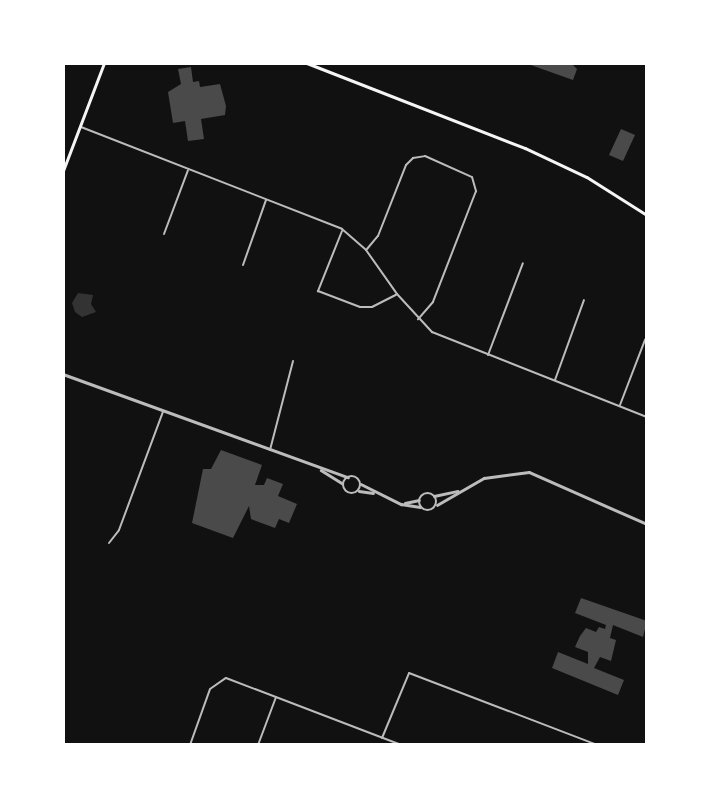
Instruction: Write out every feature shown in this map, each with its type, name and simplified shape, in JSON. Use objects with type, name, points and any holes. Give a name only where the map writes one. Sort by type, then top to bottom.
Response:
[{"type":"main road","points":[[63,171],[104,63]]},
{"type":"main road","points":[[307,63],[525,148],[587,177],[647,215]]},
{"type":"street","points":[[80,127],[342,229],[366,250],[397,295],[432,332],[647,416]]},
{"type":"street","points":[[366,250],[378,236],[406,165],[413,158],[425,156],[472,177],[476,191],[433,302],[418,320]]},
{"type":"street","points":[[164,234],[188,169]]},
{"type":"street","points":[[243,265],[267,199]]},
{"type":"street","points":[[342,229],[318,291],[372,307],[397,295]]},
{"type":"street","points":[[488,356],[523,263]]},
{"type":"street","points":[[554,381],[584,300]]},
{"type":"street","points":[[620,406],[645,340]]},
{"type":"street","points":[[270,450],[293,361]]},
{"type":"street","points":[[63,374],[321,470],[358,478],[361,484],[375,493],[401,503],[429,511],[457,491]]},
{"type":"street","points":[[109,543],[119,530],[163,412]]},
{"type":"street","points":[[321,470],[344,483],[349,494],[359,491],[375,493]]},
{"type":"street","points":[[401,503],[419,499],[427,493],[434,496],[457,491],[510,472],[529,472],[647,524]]},
{"type":"street","points":[[344,483],[348,477]]},
{"type":"street","points":[[359,491],[361,484]]},
{"type":"street","points":[[434,496],[437,505]]},
{"type":"street","points":[[419,499],[420,507]]},
{"type":"street","points":[[382,737],[404,677],[410,673],[598,745]]},
{"type":"street","points":[[190,745],[210,689],[219,680],[226,678],[401,745]]},
{"type":"street","points":[[258,745],[276,696]]},
{"type":"shaded area","points":[[78,293],[93,295],[91,304],[96,312],[82,317],[75,312],[72,303]]},
{"type":"building","points":[[525,63],[571,63],[577,69],[573,80]]},
{"type":"building","points":[[191,67],[193,82],[199,81],[200,87],[220,84],[226,106],[225,115],[201,119],[204,139],[188,141],[185,121],[173,123],[168,92],[181,84],[178,69]]},
{"type":"building","points":[[621,129],[635,135],[623,161],[609,155]]},
{"type":"building","points":[[221,450],[262,465],[255,485],[264,485],[267,478],[283,484],[278,496],[297,504],[289,523],[279,519],[275,528],[251,519],[249,506],[233,538],[192,523],[203,469],[211,469]]},
{"type":"building","points":[[581,598],[647,621],[643,637],[613,625],[610,638],[616,640],[611,661],[600,657],[594,668],[624,680],[618,695],[552,668],[558,652],[588,664],[588,652],[575,647],[580,636],[586,628],[596,632],[599,627],[605,629],[606,625],[575,613]]}]
